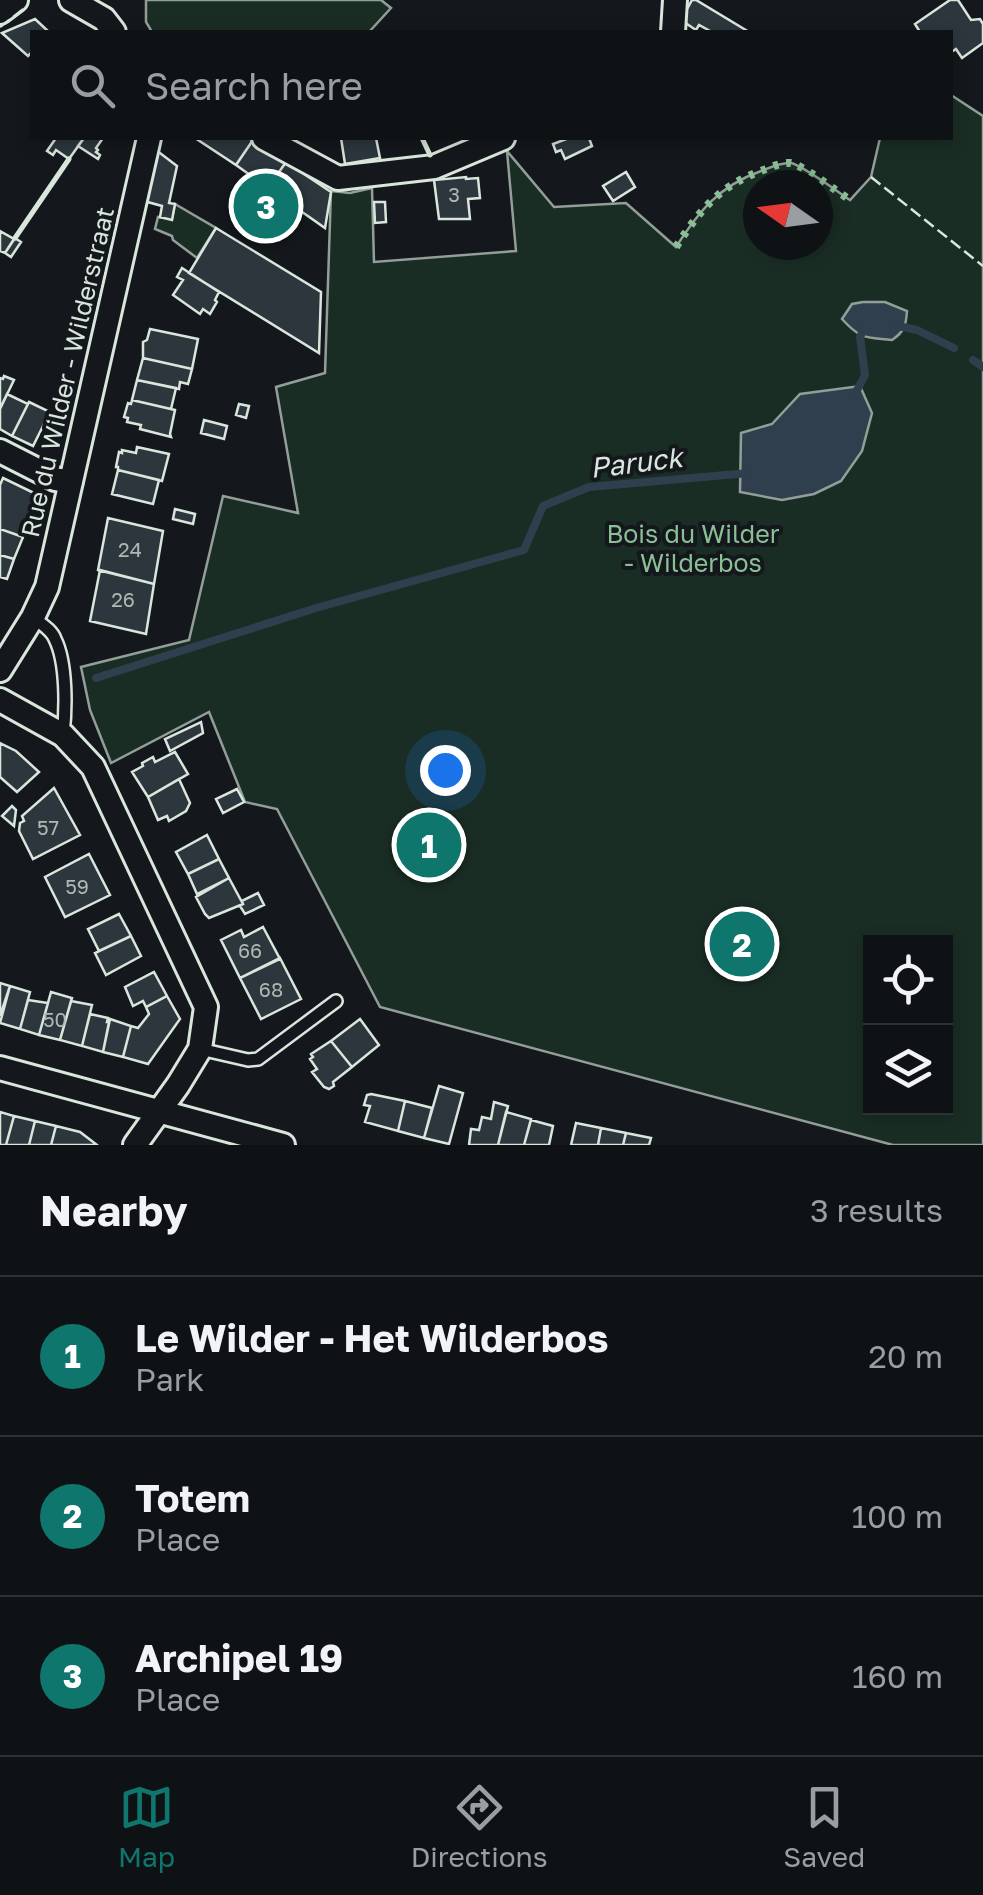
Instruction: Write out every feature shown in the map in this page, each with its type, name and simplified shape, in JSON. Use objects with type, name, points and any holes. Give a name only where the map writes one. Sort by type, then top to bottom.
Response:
[{"type":"street","points":[[0,12],[16,0]]},
{"type":"street","points":[[71,0],[110,17]]},
{"type":"street","points":[[673,30],[675,0]]},
{"type":"street","name":"Rue du Wilder - Wilderstraat","points":[[0,670],[46,587],[149,140]]},
{"type":"street","points":[[268,140],[338,178],[434,166],[497,140]]},
{"type":"street","points":[[0,451],[72,482]]},
{"type":"street","points":[[0,700],[63,734],[93,767],[206,1007],[200,1050],[135,1145]]},
{"type":"street","points":[[0,1068],[283,1145]]},
{"type":"lane","points":[[32,617],[55,636],[62,664],[63,734]]},
{"type":"lane","points":[[200,1050],[258,1059],[336,1001]]},
{"type":"green space","points":[[146,0],[381,0],[391,8],[371,30],[151,30],[146,22]]},
{"type":"green space","name":"Bois du Wilder - Wilderbos","points":[[953,96],[983,116],[983,1145],[893,1145],[380,1007],[277,809],[245,802],[209,712],[111,763],[90,710],[81,667],[189,640],[223,496],[298,513],[276,387],[325,373],[331,191],[350,193],[372,188],[374,262],[516,251],[507,151],[554,207],[626,203],[676,247],[702,211],[743,179],[743,260],[833,260],[833,188],[850,200],[871,177],[880,140],[953,140]]},
{"type":"green space","name":"Bois du Wilder - Wilderbos","points":[[783,163],[805,170],[763,170]]},
{"type":"green space","points":[[175,204],[216,228],[197,258],[172,236],[155,229],[158,217],[172,219]]},
{"type":"water","points":[[885,302],[907,311],[902,331],[892,340],[870,338],[854,331],[842,319],[852,304]]},
{"type":"water","points":[[860,386],[872,413],[862,451],[841,481],[814,494],[782,500],[740,492],[741,433],[772,424],[800,394]]},
{"type":"building","points":[[692,0],[696,0],[746,30],[708,30],[699,25],[696,30],[681,20]]},
{"type":"building","points":[[950,0],[958,0],[971,20],[980,19],[983,24],[983,43],[962,58],[956,49],[953,51],[953,30],[919,30],[915,24]]},
{"type":"building","points":[[35,19],[47,30],[30,30],[28,56],[2,33]]},
{"type":"building","points":[[55,140],[83,140],[69,159],[56,150],[53,155],[47,151]]},
{"type":"building","points":[[82,140],[102,140],[96,148],[98,159],[78,146]]},
{"type":"building","points":[[198,140],[253,140],[236,165]]},
{"type":"building","points":[[253,140],[286,162],[268,188],[236,165]]},
{"type":"building","points":[[341,140],[376,140],[380,158],[345,164]]},
{"type":"building","points":[[590,140],[592,146],[565,159],[553,144]]},
{"type":"building","points":[[156,150],[177,166],[169,203],[175,204],[172,220],[160,217],[162,206],[144,201]]},
{"type":"building","points":[[286,162],[331,192],[325,228],[268,188]]},
{"type":"building","points":[[626,172],[635,187],[613,201],[603,186]]},
{"type":"building","points":[[249,175],[299,210],[284,234],[232,202]]},
{"type":"building","points":[[478,178],[480,198],[468,199],[470,219],[439,219],[434,180]]},
{"type":"building","points":[[374,202],[385,202],[386,222],[375,223]]},
{"type":"building","points":[[216,228],[321,292],[319,353],[189,273]]},
{"type":"building","points":[[0,231],[14,239],[5,253],[0,251]]},
{"type":"building","points":[[15,238],[21,242],[11,257],[5,253]]},
{"type":"building","points":[[182,268],[219,292],[210,314],[203,309],[200,314],[173,295],[183,280],[177,277]]},
{"type":"building","points":[[150,329],[198,339],[192,369],[143,358],[143,342]]},
{"type":"building","points":[[143,358],[192,369],[188,384],[180,382],[179,389],[137,380]]},
{"type":"building","points":[[0,378],[14,380],[0,409]]},
{"type":"building","points":[[137,380],[176,388],[171,409],[132,400]]},
{"type":"building","points":[[7,394],[28,404],[12,436],[0,429],[0,409]]},
{"type":"building","points":[[132,400],[175,410],[171,437],[127,422],[124,417]]},
{"type":"building","points":[[29,402],[50,412],[33,446],[12,436]]},
{"type":"building","points":[[239,404],[249,406],[246,418],[236,415]]},
{"type":"building","points":[[204,420],[227,426],[224,439],[201,433]]},
{"type":"building","points":[[137,447],[169,454],[162,481],[118,470],[119,452],[136,453]]},
{"type":"building","points":[[118,470],[159,480],[153,504],[112,494]]},
{"type":"building","points":[[3,478],[34,493],[23,537],[0,529]]},
{"type":"building","points":[[175,509],[195,514],[193,524],[173,519]]},
{"type":"building","points":[[108,518],[163,531],[154,584],[98,570]]},
{"type":"building","points":[[0,529],[23,537],[14,559],[0,555]]},
{"type":"building","points":[[0,555],[14,559],[7,579],[0,577]]},
{"type":"building","points":[[100,570],[154,584],[146,634],[90,621]]},
{"type":"building","points":[[201,722],[203,733],[170,751],[165,739]]},
{"type":"building","points":[[0,743],[16,751],[39,772],[17,792],[0,777]]},
{"type":"building","points":[[175,752],[188,774],[148,797],[132,772],[153,757],[155,762]]},
{"type":"building","points":[[179,779],[190,803],[186,811],[169,821],[167,816],[158,820],[148,797]]},
{"type":"building","points":[[54,788],[80,835],[33,859],[19,831],[22,816]]},
{"type":"building","points":[[237,789],[244,802],[223,813],[216,799]]},
{"type":"building","points":[[12,806],[16,810],[14,826],[2,816]]},
{"type":"building","points":[[207,835],[219,859],[188,874],[176,852]]},
{"type":"building","points":[[89,854],[110,895],[65,917],[45,877]]},
{"type":"building","points":[[219,859],[229,878],[197,894],[188,874]]},
{"type":"building","points":[[229,878],[243,904],[209,918],[196,897]]},
{"type":"building","points":[[258,893],[264,905],[245,914],[240,906],[242,901]]},
{"type":"building","points":[[119,914],[131,936],[99,951],[88,929]]},
{"type":"building","points":[[263,927],[280,959],[240,978],[221,940],[241,930],[244,937]]},
{"type":"building","points":[[131,936],[141,956],[106,975],[95,953]]},
{"type":"building","points":[[280,958],[301,999],[261,1019],[240,978]]},
{"type":"building","points":[[154,972],[167,996],[146,1007],[143,1001],[133,1006],[125,987]]},
{"type":"building","points":[[0,983],[10,986],[0,1016]]},
{"type":"building","points":[[10,986],[30,992],[20,1029],[0,1023]]},
{"type":"building","points":[[51,992],[72,998],[60,1040],[39,1035]]},
{"type":"building","points":[[167,996],[180,1019],[148,1064],[123,1057],[131,1026],[138,1028],[149,1014],[146,1007]]},
{"type":"building","points":[[28,1000],[48,1003],[39,1035],[20,1029]]},
{"type":"building","points":[[71,1001],[92,1005],[82,1046],[60,1040]]},
{"type":"building","points":[[90,1014],[108,1018],[103,1052],[82,1046]]},
{"type":"building","points":[[110,1019],[131,1026],[123,1057],[103,1052]]},
{"type":"building","points":[[360,1019],[379,1045],[352,1067],[331,1041]]},
{"type":"building","points":[[331,1041],[352,1067],[329,1089],[312,1072],[317,1069],[310,1059],[311,1054]]},
{"type":"building","points":[[439,1086],[463,1093],[449,1144],[424,1138]]},
{"type":"building","points":[[371,1094],[405,1101],[398,1131],[365,1122],[370,1106],[364,1105]]},
{"type":"building","points":[[405,1101],[432,1108],[424,1138],[398,1131]]},
{"type":"building","points":[[494,1102],[508,1106],[498,1145],[469,1145],[471,1129],[479,1130],[482,1117],[491,1119]]},
{"type":"building","points":[[0,1112],[14,1116],[6,1145],[0,1145]]},
{"type":"building","points":[[506,1112],[531,1119],[524,1145],[498,1145]]},
{"type":"building","points":[[14,1116],[35,1121],[29,1145],[6,1145]]},
{"type":"building","points":[[531,1120],[553,1126],[549,1145],[524,1145]]},
{"type":"building","points":[[35,1121],[56,1126],[51,1145],[29,1145]]},
{"type":"building","points":[[576,1123],[601,1128],[598,1145],[571,1145]]},
{"type":"building","points":[[56,1126],[80,1132],[97,1145],[51,1145]]},
{"type":"building","points":[[601,1128],[626,1133],[623,1145],[598,1145]]},
{"type":"building","points":[[626,1133],[651,1138],[649,1145],[623,1145]]},
{"type":"waterway","name":"Paruck","points":[[898,326],[917,330],[954,348]]},
{"type":"waterway","name":"Paruck","points":[[855,394],[865,375],[860,337],[863,331]]},
{"type":"waterway","name":"Paruck","points":[[973,360],[983,367]]},
{"type":"waterway","name":"Paruck","points":[[96,678],[316,608],[524,550],[543,506],[589,487],[749,473]]},
{"type":"hedge","points":[[676,247],[702,211],[722,192],[779,164],[796,165],[850,200]]},
{"type":"fence","points":[[0,27],[26,7]]},
{"type":"fence","points":[[871,177],[983,266]]},
{"type":"wall","points":[[423,140],[430,155]]},
{"type":"wall","points":[[15,238],[69,159]]},
{"type":"place","name":"Archipel 19","points":[[266,206]]},
{"type":"place","name":"Le Wilder - Het Wilderbos","points":[[429,845]]},
{"type":"place","name":"Totem","points":[[742,944]]}]
